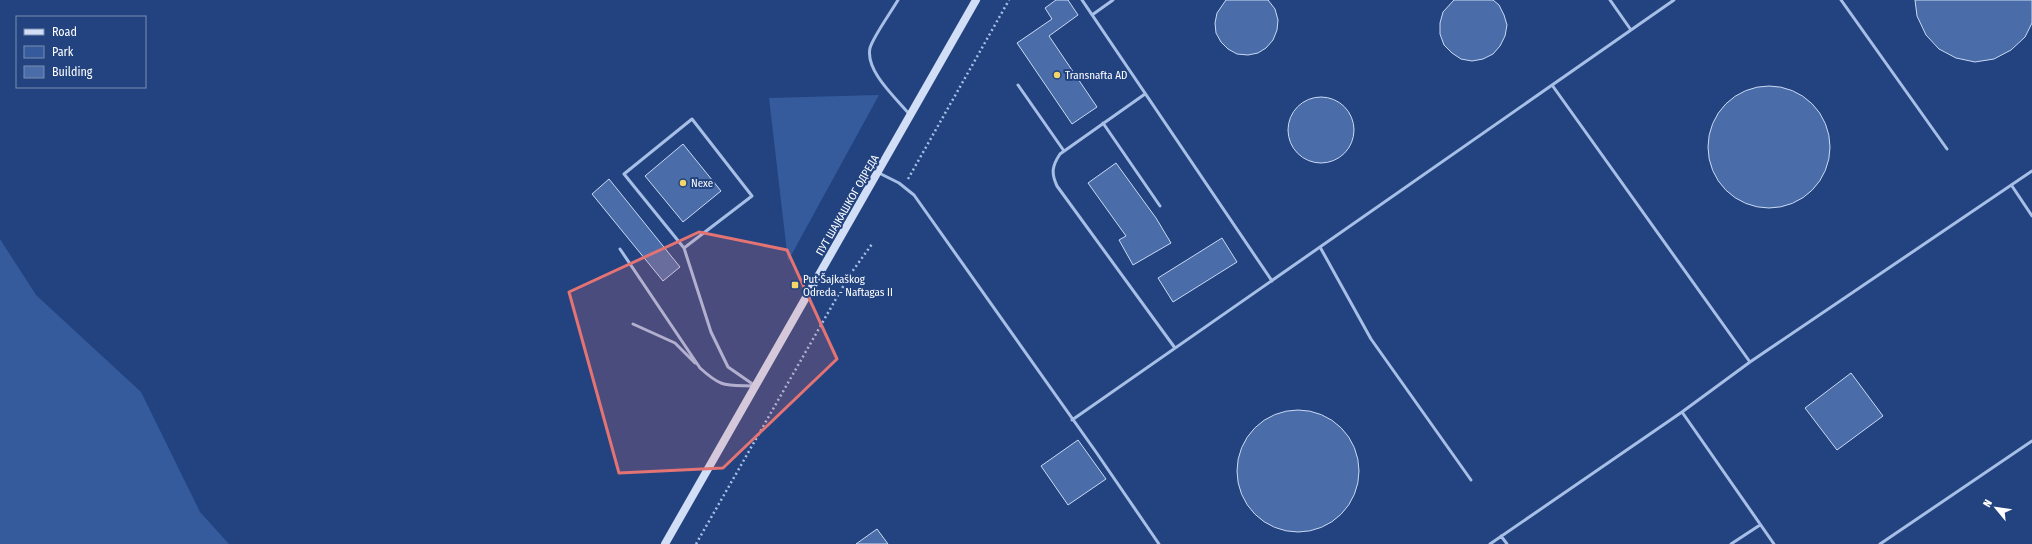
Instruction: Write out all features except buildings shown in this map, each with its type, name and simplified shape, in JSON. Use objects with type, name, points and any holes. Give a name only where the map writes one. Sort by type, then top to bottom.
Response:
[{"type":"street","name":"ПУТ ШАЈКАШКОГ ОДРЕДА","points":[[665,544],[976,0]]},
{"type":"lane","points":[[898,0],[871,47],[869,59],[872,69],[911,116]]},
{"type":"lane","points":[[1082,0],[1272,281]]},
{"type":"lane","points":[[1092,15],[1113,0]]},
{"type":"lane","points":[[1610,0],[1631,30]]},
{"type":"lane","points":[[1072,420],[1674,0]]},
{"type":"lane","points":[[1841,0],[1947,149]]},
{"type":"lane","points":[[1018,85],[1064,152]]},
{"type":"lane","points":[[1552,85],[1750,362]]},
{"type":"lane","points":[[1145,94],[1064,152],[1054,164],[1052,176],[1057,186],[1175,348]]},
{"type":"lane","points":[[684,248],[752,196],[692,119],[624,174],[684,248],[711,332],[728,368],[756,386]]},
{"type":"lane","points":[[1103,123],[1160,206]]},
{"type":"lane","points":[[1490,544],[1682,412],[1750,362],[2012,186],[2032,171]]},
{"type":"lane","points":[[878,173],[903,186],[914,195],[1096,452],[1159,544]]},
{"type":"lane","points":[[2012,186],[2032,216]]},
{"type":"lane","points":[[1320,247],[1371,339],[1470,480]]},
{"type":"lane","points":[[620,249],[700,368]]},
{"type":"lane","points":[[633,324],[675,343],[715,381],[724,385],[756,386]]},
{"type":"lane","points":[[1682,412],[1774,544]]},
{"type":"lane","points":[[1880,544],[2032,441]]},
{"type":"lane","points":[[1731,544],[1760,525]]},
{"type":"lane","points":[[1501,536],[1507,544]]},
{"type":"path","points":[[903,186],[1009,0]]},
{"type":"path","points":[[696,544],[849,276],[872,244]]},
{"type":"highlighted area","points":[[699,232],[787,250],[837,359],[723,468],[619,473],[569,292]]},
{"type":"green space","points":[[879,95],[788,261],[769,98]]},
{"type":"green space","points":[[0,239],[36,295],[141,392],[200,512],[229,544],[0,544]]},
{"type":"place","name":"Transnafta AD","points":[[1057,75]]},
{"type":"place","name":"Nexe","points":[[683,183]]},
{"type":"place","name":"Put Šajkaškog Odreda - Naftagas II","points":[[795,285]]}]
